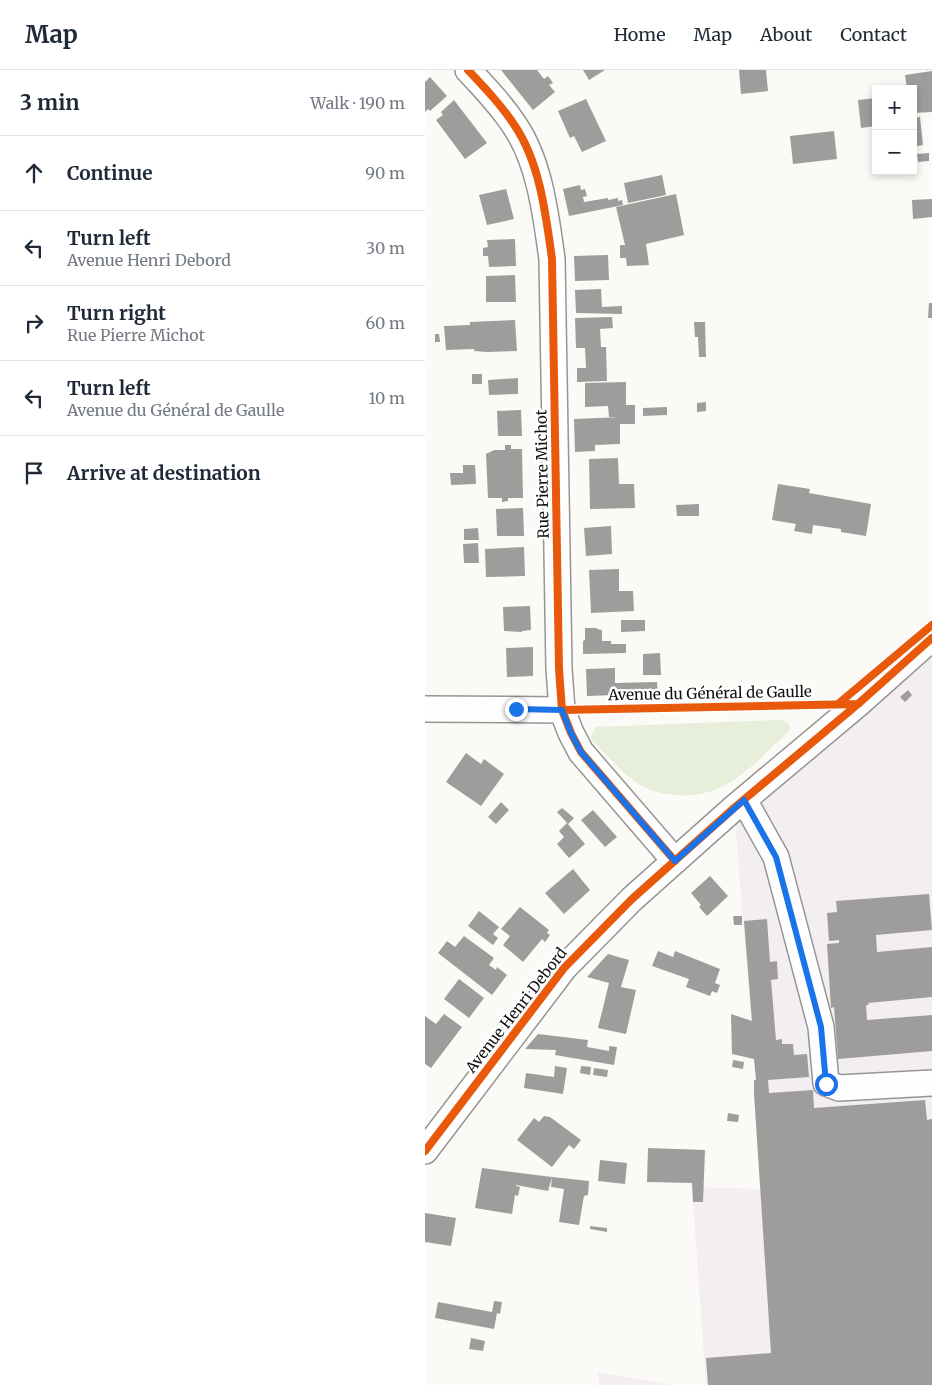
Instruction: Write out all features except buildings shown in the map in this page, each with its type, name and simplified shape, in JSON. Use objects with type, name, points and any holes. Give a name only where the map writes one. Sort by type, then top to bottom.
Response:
[{"type":"street","name":"Rue Pierre Michot","points":[[468,70],[494,98],[516,128],[532,162],[544,203],[552,259],[559,658],[562,710],[581,752],[675,861]]},
{"type":"street","name":"Avenue Henri Debord","points":[[425,1151],[564,968],[632,899],[932,638]]},
{"type":"street","points":[[425,709],[562,710]]},
{"type":"street","points":[[744,800],[776,857],[821,1027],[826,1084],[839,1088],[932,1083]]},
{"type":"shaded area","points":[[932,641],[932,1385],[706,1385],[692,1187],[761,1189],[754,1080],[756,1079],[734,808]]},
{"type":"shaded area","points":[[598,1372],[670,1385],[599,1385]]},
{"type":"green space","points":[[780,720],[787,722],[790,730],[752,766],[725,785],[693,795],[667,794],[642,786],[622,771],[591,739],[596,727]]},
{"type":"cycle path","points":[[468,70],[505,111],[524,141],[541,190],[552,259],[559,669],[562,710],[581,752],[675,861]]},
{"type":"cycle path","points":[[838,704],[932,625]]},
{"type":"cycle path","points":[[425,1151],[564,968],[632,899],[734,808],[858,704],[932,638]]},
{"type":"cycle path","name":"Avenue du Général de Gaulle","points":[[562,710],[858,704]]},
{"type":"route","points":[[516,709],[562,710],[581,752],[675,861],[744,800],[776,857],[821,1027],[826,1084]]}]
